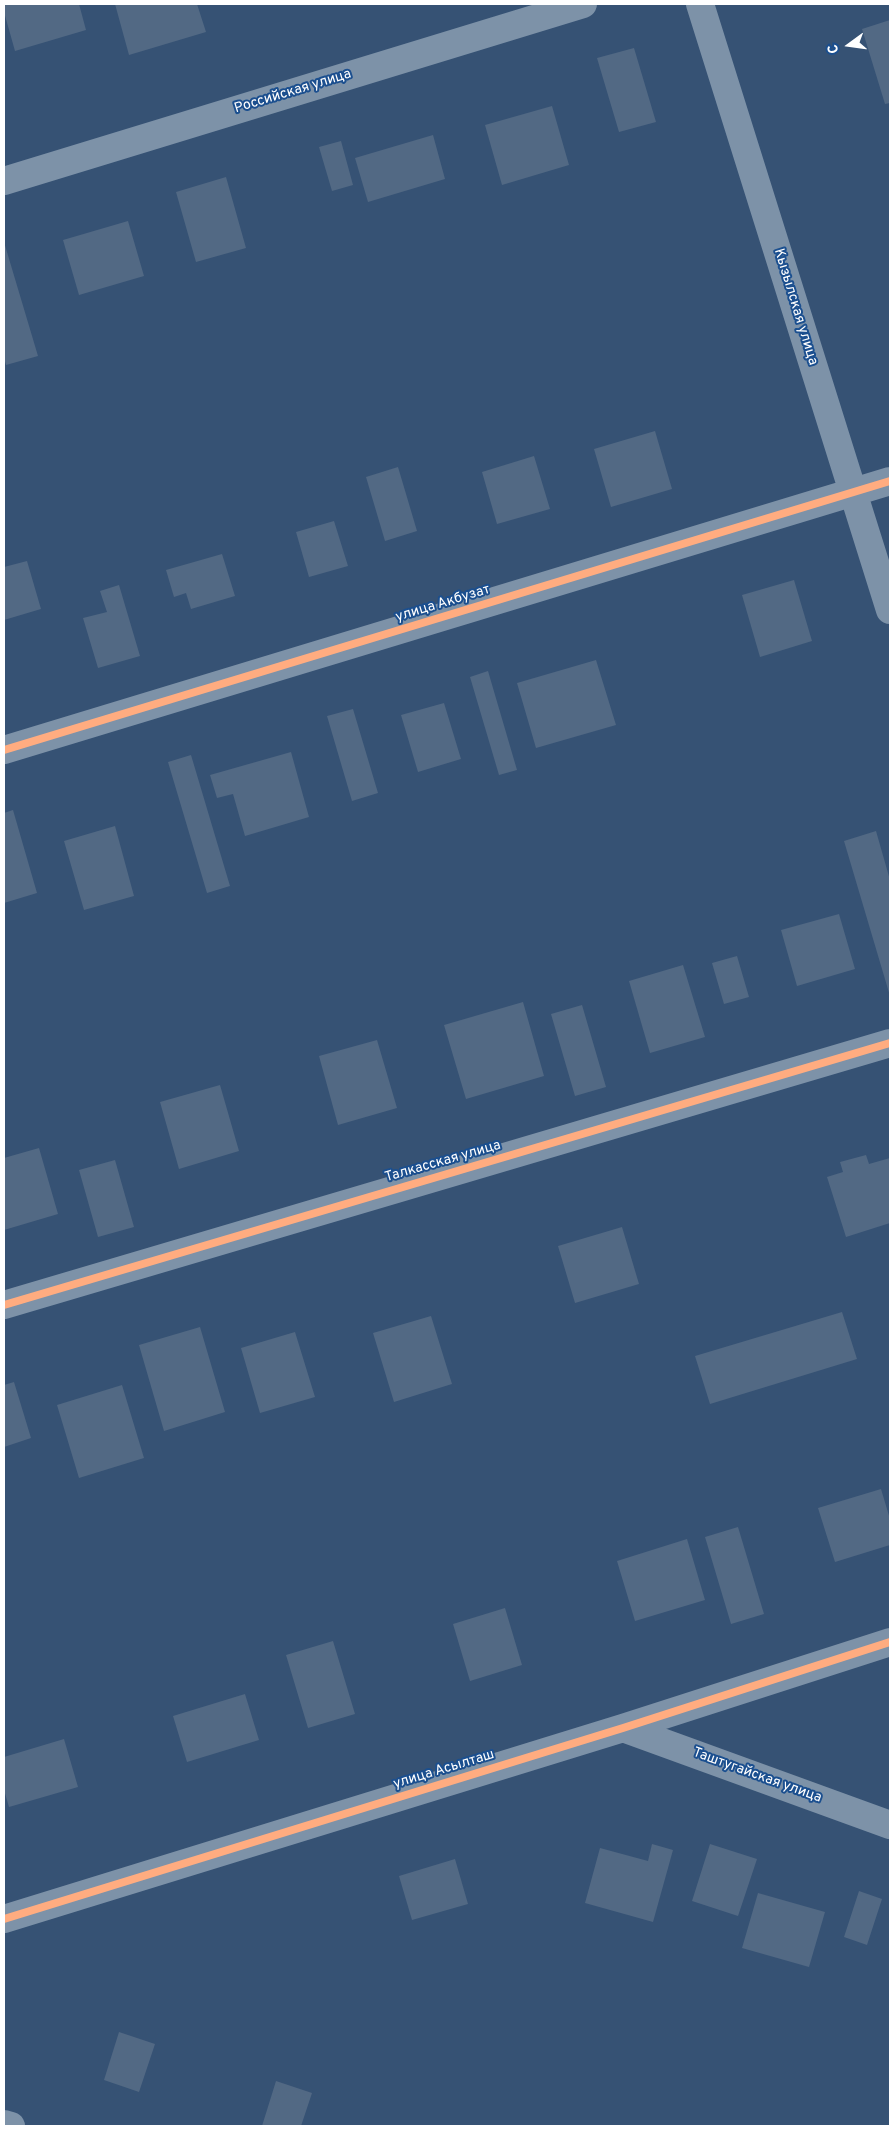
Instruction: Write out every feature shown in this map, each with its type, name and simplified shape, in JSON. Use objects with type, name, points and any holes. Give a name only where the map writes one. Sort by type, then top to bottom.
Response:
[{"type":"street","name":"Российская улица","points":[[4,181],[583,4]]},
{"type":"street","name":"Кызылская улица","points":[[700,4],[890,610]]},
{"type":"street","name":"улица Акбузат","points":[[4,750],[890,481]]},
{"type":"street","name":"Талкасская улица","points":[[4,1305],[890,1042]]},
{"type":"street","name":"улица Асылташ","points":[[4,1919],[623,1728],[890,1642]]},
{"type":"street","name":"Таштугайская улица","points":[[623,1728],[890,1825]]},
{"type":"street","points":[[4,2124],[11,2126]]},
{"type":"building","points":[[4,4],[79,4],[86,30],[15,51],[4,12]]},
{"type":"building","points":[[115,4],[197,4],[206,32],[129,55]]},
{"type":"building","points":[[890,20],[890,103],[885,104],[862,29]]},
{"type":"building","points":[[634,48],[656,122],[619,132],[597,58]]},
{"type":"building","points":[[552,106],[569,165],[502,185],[485,125]]},
{"type":"building","points":[[433,135],[445,179],[368,202],[355,158]]},
{"type":"building","points":[[341,141],[353,185],[332,191],[319,147]]},
{"type":"building","points":[[226,177],[246,248],[196,262],[176,192]]},
{"type":"building","points":[[128,221],[144,276],[79,295],[63,240]]},
{"type":"building","points":[[4,242],[38,356],[6,365],[4,358]]},
{"type":"building","points":[[655,431],[672,489],[611,507],[594,449]]},
{"type":"building","points":[[534,456],[550,509],[497,524],[482,472]]},
{"type":"building","points":[[398,467],[417,531],[385,541],[366,477]]},
{"type":"building","points":[[334,521],[348,566],[309,577],[296,532]]},
{"type":"building","points":[[222,554],[235,596],[191,609],[186,593],[174,597],[166,570]]},
{"type":"building","points":[[27,561],[41,609],[4,620],[4,567]]},
{"type":"building","points":[[794,580],[812,641],[760,657],[742,595]]},
{"type":"building","points":[[119,585],[140,656],[98,668],[83,618],[107,612],[100,591]]},
{"type":"building","points":[[596,660],[616,725],[536,748],[517,683]]},
{"type":"building","points":[[488,671],[517,770],[499,775],[470,677]]},
{"type":"building","points":[[444,703],[461,759],[418,772],[401,715]]},
{"type":"building","points":[[353,709],[378,793],[352,801],[327,716]]},
{"type":"building","points":[[291,752],[309,817],[245,836],[233,794],[217,798],[210,775]]},
{"type":"building","points":[[191,755],[230,886],[207,893],[168,762]]},
{"type":"building","points":[[13,810],[37,893],[4,903],[4,813]]},
{"type":"building","points":[[115,826],[134,896],[84,910],[64,841]]},
{"type":"building","points":[[876,831],[890,880],[890,996],[844,841]]},
{"type":"building","points":[[839,914],[855,969],[797,986],[781,930]]},
{"type":"building","points":[[737,956],[749,997],[724,1004],[712,963]]},
{"type":"building","points":[[683,965],[705,1037],[650,1053],[629,981]]},
{"type":"building","points":[[523,1002],[544,1076],[466,1099],[444,1025]]},
{"type":"building","points":[[582,1005],[606,1087],[575,1096],[551,1014]]},
{"type":"building","points":[[377,1040],[397,1108],[338,1125],[319,1056]]},
{"type":"building","points":[[220,1085],[239,1151],[179,1169],[160,1102]]},
{"type":"building","points":[[39,1148],[58,1214],[4,1230],[4,1158]]},
{"type":"building","points":[[866,1155],[869,1164],[890,1158],[890,1223],[846,1237],[827,1177],[843,1172],[840,1162]]},
{"type":"building","points":[[115,1160],[134,1227],[98,1237],[79,1170]]},
{"type":"building","points":[[622,1227],[639,1284],[575,1303],[558,1246]]},
{"type":"building","points":[[842,1312],[857,1359],[710,1404],[695,1356]]},
{"type":"building","points":[[431,1316],[452,1384],[394,1402],[373,1333]]},
{"type":"building","points":[[200,1327],[225,1412],[164,1431],[139,1345]]},
{"type":"building","points":[[295,1332],[315,1397],[260,1413],[241,1348]]},
{"type":"building","points":[[14,1382],[31,1438],[4,1447],[4,1385]]},
{"type":"building","points":[[122,1385],[144,1458],[79,1478],[57,1405]]},
{"type":"building","points":[[881,1489],[890,1519],[890,1545],[835,1562],[818,1508]]},
{"type":"building","points":[[738,1527],[764,1614],[731,1624],[705,1537]]},
{"type":"building","points":[[687,1539],[705,1600],[635,1621],[617,1561]]},
{"type":"building","points":[[505,1608],[522,1665],[470,1681],[453,1624]]},
{"type":"building","points":[[333,1641],[355,1714],[308,1728],[286,1655]]},
{"type":"building","points":[[245,1694],[259,1740],[187,1762],[173,1716]]},
{"type":"building","points":[[64,1739],[78,1787],[9,1807],[4,1790],[4,1757]]},
{"type":"building","points":[[652,1844],[673,1850],[653,1922],[585,1903],[600,1848],[648,1861]]},
{"type":"building","points":[[710,1844],[757,1859],[738,1916],[692,1901]]},
{"type":"building","points":[[455,1859],[468,1904],[412,1920],[399,1876]]},
{"type":"building","points":[[859,1891],[882,1899],[867,1945],[844,1937]]},
{"type":"building","points":[[758,1893],[825,1912],[809,1967],[742,1948]]},
{"type":"building","points":[[119,2032],[155,2044],[139,2092],[104,2080]]},
{"type":"building","points":[[276,2081],[312,2093],[301,2126],[262,2126]]},
{"type":"cycle path","points":[[4,750],[890,481]]},
{"type":"cycle path","points":[[4,1305],[890,1043]]},
{"type":"cycle path","points":[[4,1919],[623,1728],[890,1642]]}]
